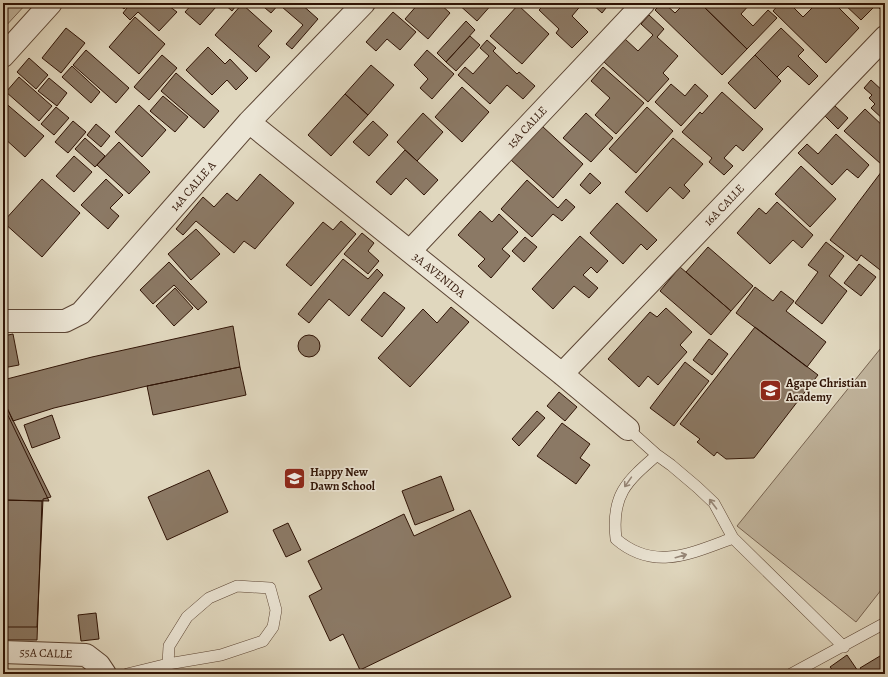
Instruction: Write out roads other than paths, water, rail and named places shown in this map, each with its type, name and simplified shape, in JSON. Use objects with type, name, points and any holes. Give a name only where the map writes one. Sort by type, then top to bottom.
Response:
[{"type":"street","points":[[3,56],[51,3]]},
{"type":"street","name":"14A CALLE A","points":[[3,321],[65,321],[81,313],[249,122],[364,3]]},
{"type":"street","name":"15A CALLE","points":[[410,251],[644,3]]},
{"type":"street","name":"16A CALLE","points":[[562,374],[885,37]]},
{"type":"street","name":"3A AVENIDA","points":[[249,122],[628,429]]},
{"type":"street","name":"55A CALLE","points":[[3,652],[86,655],[99,665],[105,674]]},
{"type":"lane","points":[[628,429],[714,503],[733,538],[844,647]]},
{"type":"lane","points":[[657,455],[632,476],[618,499],[614,523],[616,539],[634,551],[654,557],[675,558],[733,538]]},
{"type":"lane","points":[[127,674],[152,671],[168,664],[221,655],[263,641],[273,627],[276,610],[270,588],[237,586],[209,598],[187,618],[169,646],[168,664]]},
{"type":"lane","points":[[791,674],[844,647],[885,623]]},
{"type":"place","name":"Agape Christian Academy","points":[[770,390]]},
{"type":"place","name":"Happy New Dawn School","points":[[294,479]]}]
